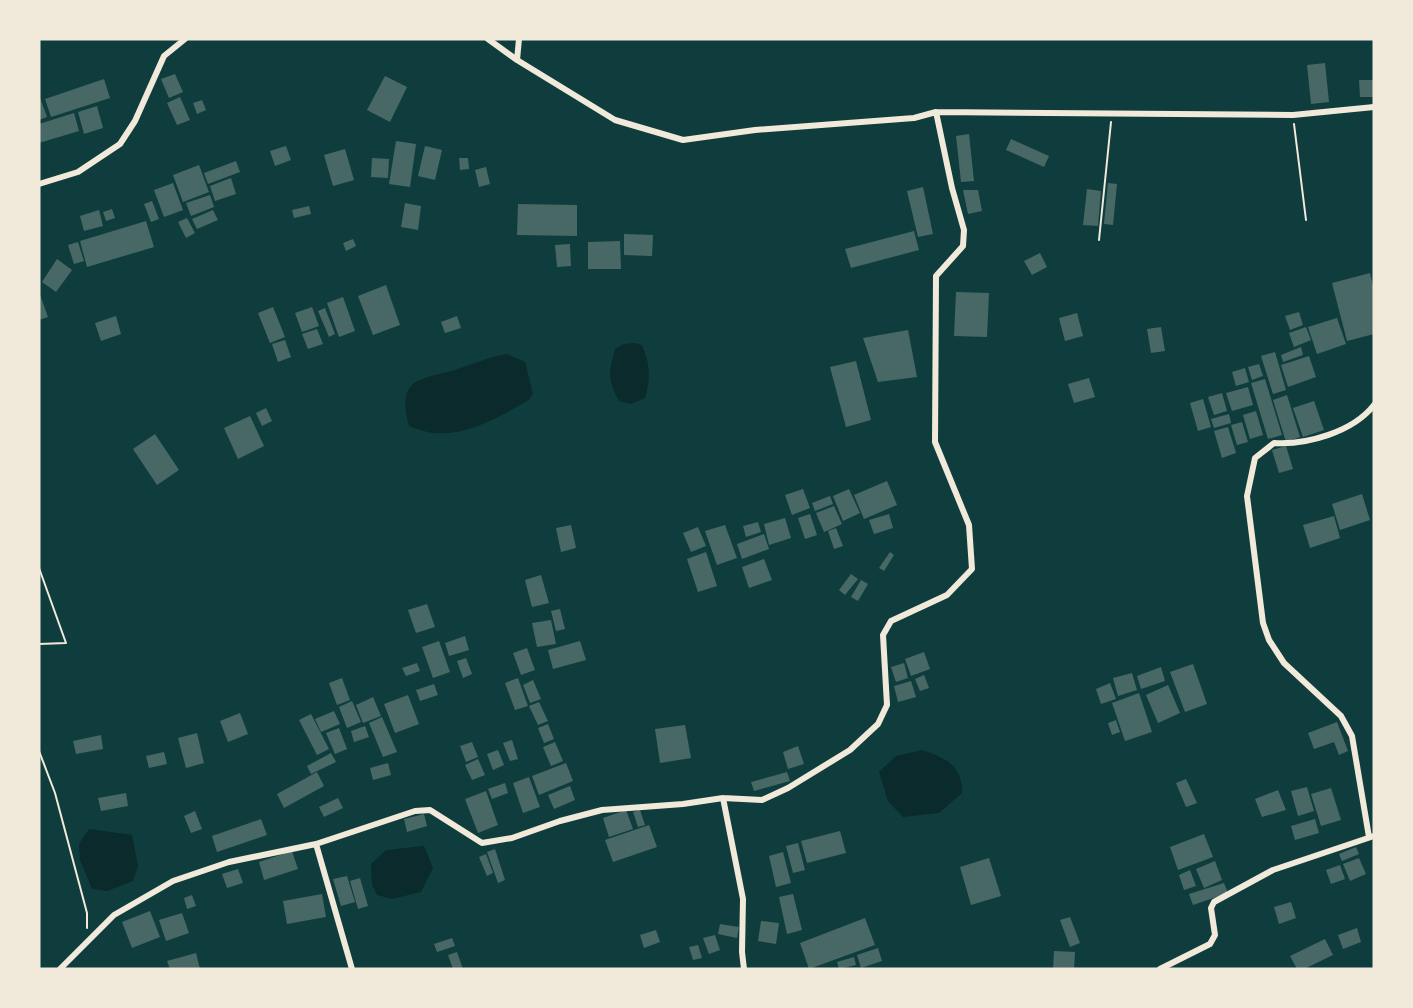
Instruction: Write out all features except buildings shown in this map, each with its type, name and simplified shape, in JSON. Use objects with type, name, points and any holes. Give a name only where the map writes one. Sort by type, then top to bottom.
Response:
[{"type":"street","points":[[39,184],[78,172],[120,144],[135,122],[164,56],[185,39]]},
{"type":"street","points":[[488,39],[517,60],[615,120],[683,140],[755,130],[914,118],[936,112],[1293,115],[1374,107]]},
{"type":"street","points":[[517,60],[519,39]]},
{"type":"street","points":[[60,969],[114,915],[173,881],[229,862],[316,844],[415,811],[430,810],[482,843],[512,838],[560,821],[602,810],[683,804],[723,798],[762,800],[788,788],[850,750],[878,724],[887,705],[883,635],[891,621],[947,595],[972,569],[969,525],[935,442],[936,276],[963,246],[964,230],[952,188],[936,112]]},
{"type":"street","points":[[1160,969],[1210,944],[1215,935],[1211,908],[1214,902],[1273,870],[1371,836],[1352,736],[1341,716],[1284,663],[1269,640],[1263,623],[1247,496],[1256,458],[1274,443],[1293,444],[1320,437],[1348,426],[1374,405]]},
{"type":"street","points":[[723,798],[743,899],[744,969]]},
{"type":"street","points":[[316,844],[352,969]]},
{"type":"path","points":[[1099,240],[1112,113]]},
{"type":"path","points":[[1293,115],[1306,220]]},
{"type":"path","points":[[39,568],[66,643],[39,644]]},
{"type":"path","points":[[39,751],[55,794],[87,913],[86,943]]},
{"type":"water","points":[[624,344],[642,345],[645,352],[649,378],[645,398],[631,404],[619,401],[612,387],[610,370],[615,349]]},
{"type":"water","points":[[507,354],[525,362],[533,394],[529,400],[486,423],[456,432],[425,431],[409,426],[406,398],[409,389],[415,383],[488,358]]},
{"type":"water","points":[[922,750],[939,756],[951,764],[960,776],[962,793],[939,813],[903,817],[888,801],[879,772],[896,756]]},
{"type":"water","points":[[89,829],[132,835],[138,866],[133,881],[107,891],[92,889],[80,860],[79,844]]},
{"type":"water","points":[[424,846],[433,868],[421,892],[392,899],[377,895],[372,885],[371,864],[386,850]]}]
